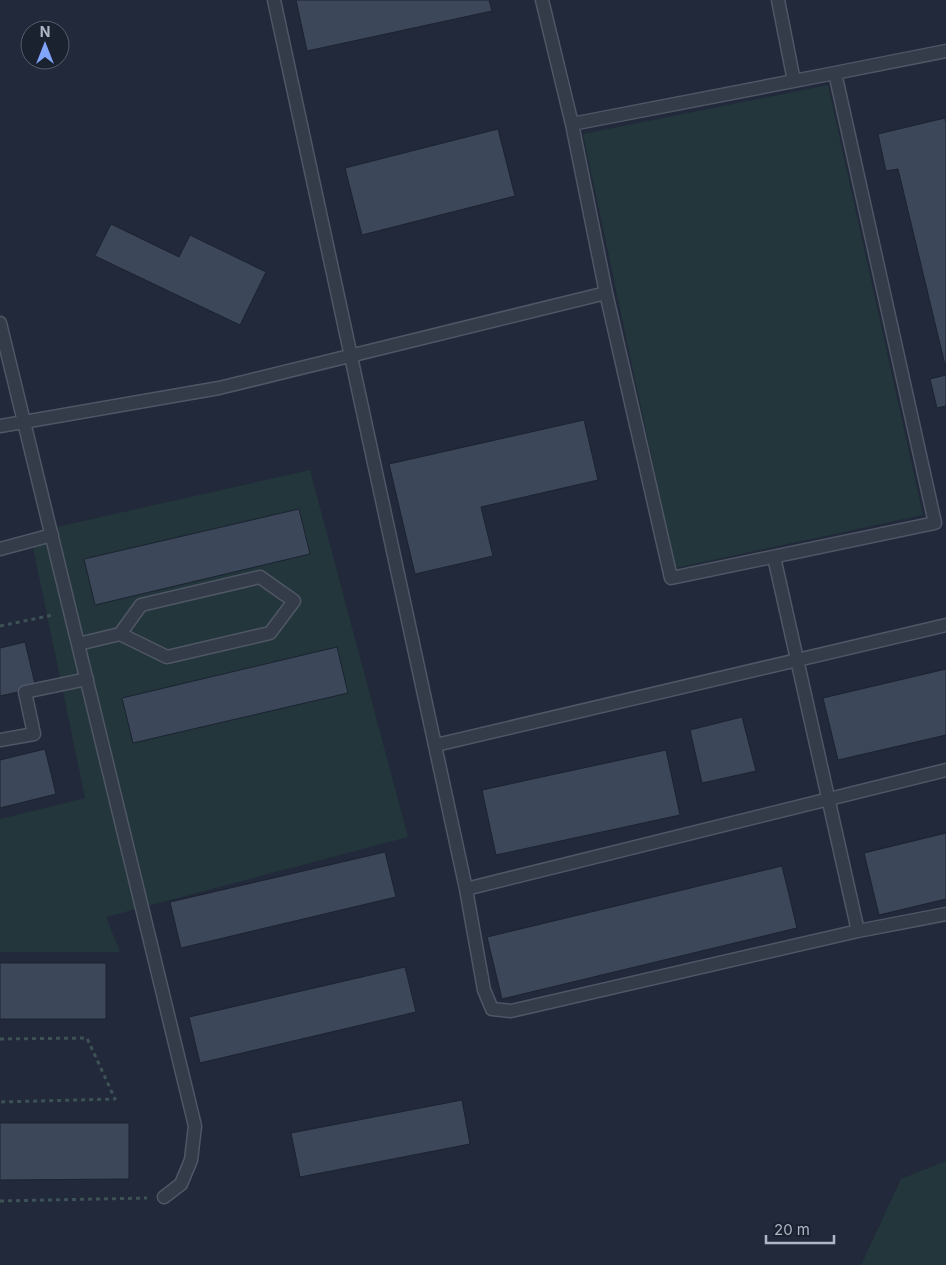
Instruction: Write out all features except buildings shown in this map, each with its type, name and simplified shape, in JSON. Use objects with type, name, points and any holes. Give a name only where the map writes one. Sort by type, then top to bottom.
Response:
[{"type":"lane","points":[[274,0],[436,745],[466,889],[484,990],[492,1009],[511,1011],[858,931],[946,914]]},
{"type":"lane","points":[[542,0],[572,124],[606,293],[670,578],[935,523],[835,72]]},
{"type":"lane","points":[[778,0],[794,81]]},
{"type":"lane","points":[[572,124],[946,51]]},
{"type":"lane","points":[[0,426],[219,388],[606,293]]},
{"type":"lane","points":[[0,324],[195,1126],[191,1160],[181,1184],[164,1197]]},
{"type":"lane","points":[[0,548],[52,535]]},
{"type":"lane","points":[[774,557],[858,931]]},
{"type":"lane","points":[[78,644],[120,634],[167,657],[270,633],[294,601],[260,577],[141,605],[120,634]]},
{"type":"lane","points":[[436,745],[946,625]]},
{"type":"lane","points":[[0,740],[34,734],[25,692],[87,679]]},
{"type":"lane","points":[[466,889],[946,770]]},
{"type":"path","points":[[0,626],[70,612]]},
{"type":"path","points":[[0,1039],[87,1038],[115,1099],[0,1102]]},
{"type":"path","points":[[0,1201],[164,1197]]},
{"type":"green space","points":[[828,85],[923,515],[675,568],[583,134]]},
{"type":"green space","points":[[310,470],[408,837],[106,917],[120,952],[0,952],[0,819],[85,798],[30,533]]},
{"type":"green space","points":[[946,1161],[946,1265],[861,1265],[901,1179]]}]
